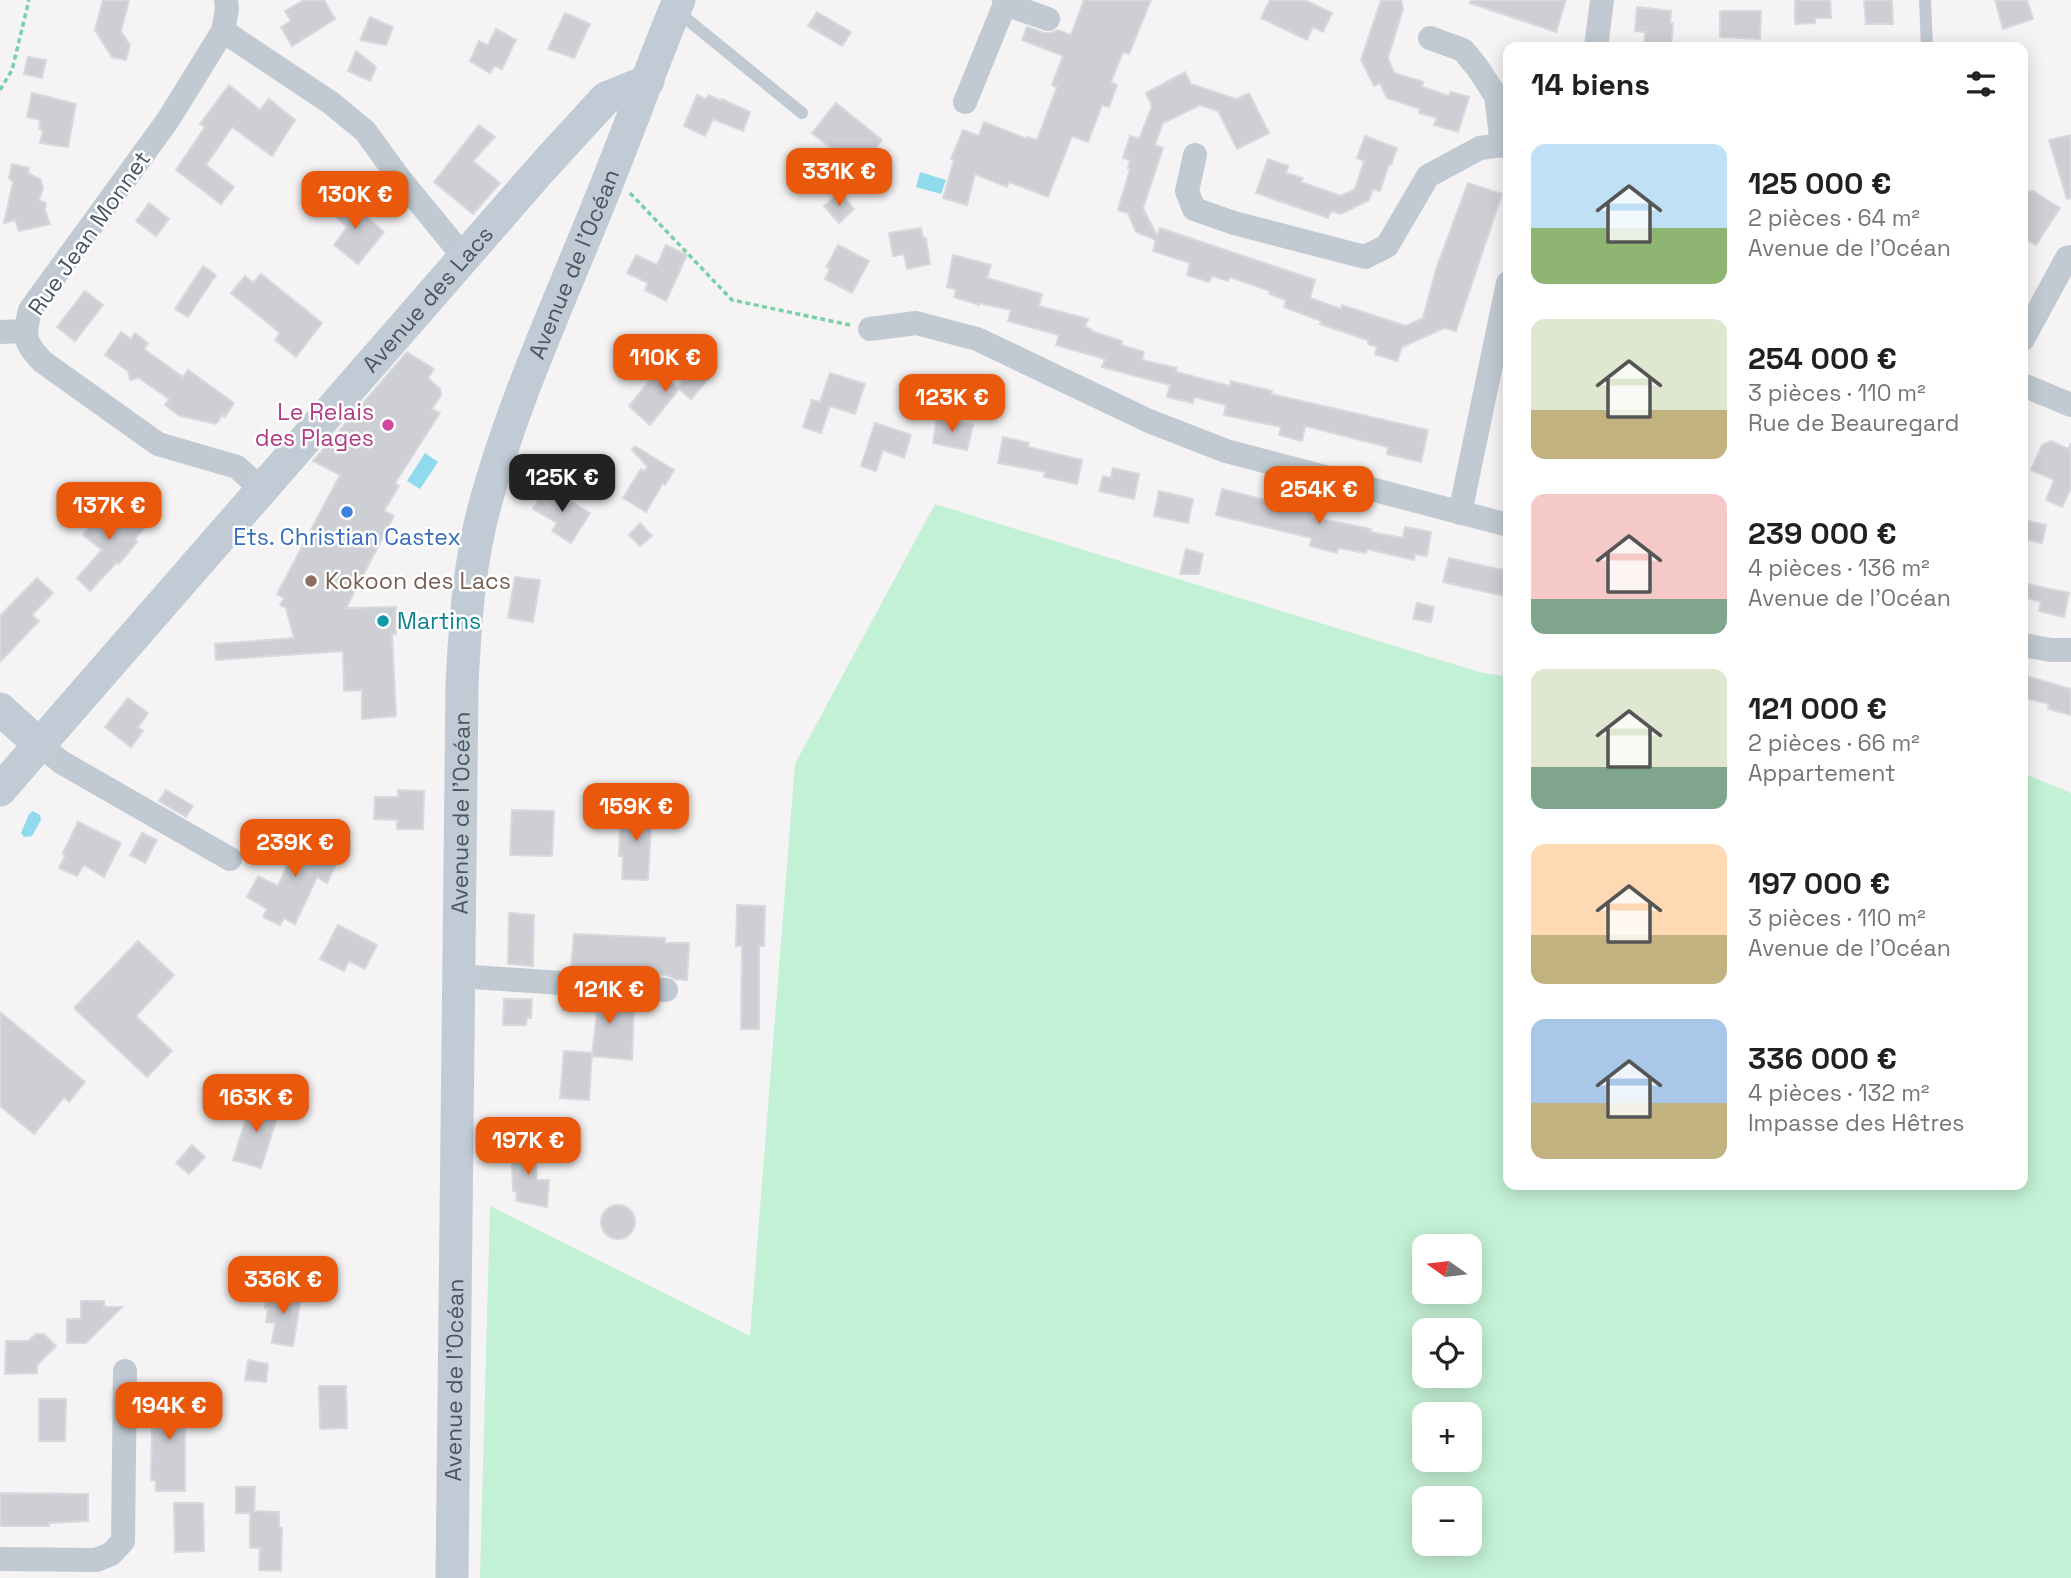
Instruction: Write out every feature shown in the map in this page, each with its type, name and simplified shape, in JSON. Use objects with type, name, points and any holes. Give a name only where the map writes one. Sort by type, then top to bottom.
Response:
[{"type":"main road","name":"Avenue de l'Océan","points":[[452,1578],[462,685],[465,622],[474,558],[485,503],[507,434],[677,5]]},
{"type":"main road","name":"Avenue des Lacs","points":[[0,790],[606,98],[648,81]]},
{"type":"main road","points":[[0,709],[40,745]]},
{"type":"street","name":"Rue Jean Monnet","points":[[226,0],[223,31],[168,120],[30,310],[25,331],[28,347],[43,362],[159,444],[237,467],[261,489]]},
{"type":"street","points":[[1597,42],[1602,0]]},
{"type":"street","points":[[965,102],[1004,2],[1048,19]]},
{"type":"street","points":[[223,31],[331,103],[365,131],[400,179],[464,257]]},
{"type":"street","points":[[1430,38],[1463,50],[1477,66],[1496,96],[1503,135]]},
{"type":"street","points":[[1195,155],[1186,191],[1194,209],[1234,223],[1364,257],[1387,246],[1428,176],[1480,148],[1503,146]]},
{"type":"street","points":[[2028,330],[2067,258],[2071,257]]},
{"type":"street","points":[[1460,513],[1503,307]]},
{"type":"street","points":[[870,329],[916,323],[977,339],[1149,421],[1226,451],[1503,523]]},
{"type":"street","points":[[0,332],[25,331]]},
{"type":"street","points":[[2028,387],[2071,405]]},
{"type":"street","points":[[2028,646],[2071,650]]},
{"type":"street","points":[[40,745],[61,762],[230,859]]},
{"type":"street","points":[[458,976],[666,990]]},
{"type":"street","points":[[0,1559],[96,1560],[111,1554],[123,1541],[125,1371]]},
{"type":"lane","points":[[1925,0],[1927,42]]},
{"type":"lane","points":[[677,5],[802,113]]},
{"type":"path","points":[[0,90],[12,70],[29,0]]},
{"type":"path","points":[[612,173],[732,300],[870,329]]},
{"type":"green space","points":[[935,504],[1479,672],[1503,676],[1503,1190],[2028,1190],[2028,775],[2071,793],[2071,1578],[480,1578],[490,1206],[750,1336],[795,764]]},
{"type":"water","points":[[920,172],[946,180],[941,194],[916,187]]},
{"type":"water","points":[[425,453],[438,462],[420,489],[407,481]]},
{"type":"water","points":[[33,811],[40,815],[41,820],[32,836],[24,837],[21,833]]},
{"type":"building","points":[[103,0],[129,0],[121,31],[130,45],[126,60],[112,57],[95,30]]},
{"type":"building","points":[[304,0],[324,0],[335,19],[292,46],[281,27],[291,21],[285,11]]},
{"type":"building","points":[[1084,0],[1151,0],[1129,54],[1123,52],[1111,82],[1117,85],[1109,107],[1102,105],[1088,142],[1072,136],[1048,197],[1009,182],[1007,187],[975,174],[967,205],[943,198],[954,160],[951,159],[963,130],[979,136],[984,122],[1027,139],[1037,140],[1057,87],[1052,85],[1063,56],[1022,40],[1027,27],[1044,33],[1058,30],[1071,35]]},
{"type":"building","points":[[1270,0],[1305,0],[1332,13],[1323,32],[1313,27],[1307,40],[1261,18]]},
{"type":"building","points":[[1381,0],[1401,0],[1403,9],[1388,58],[1394,73],[1423,82],[1422,87],[1449,96],[1451,92],[1469,97],[1458,132],[1434,125],[1437,118],[1419,113],[1420,109],[1387,98],[1380,83],[1374,86],[1361,60]]},
{"type":"building","points":[[1471,0],[1566,0],[1556,32],[1470,3]]},
{"type":"building","points":[[1795,0],[1830,0],[1831,18],[1815,18],[1815,23],[1795,24]]},
{"type":"building","points":[[1864,0],[1892,0],[1893,24],[1866,24]]},
{"type":"building","points":[[1995,0],[2027,0],[2033,19],[2003,29]]},
{"type":"building","points":[[1637,7],[1671,11],[1671,42],[1644,42],[1645,32],[1635,31]]},
{"type":"building","points":[[1720,11],[1761,11],[1760,39],[1720,37]]},
{"type":"building","points":[[817,12],[851,32],[842,46],[808,26]]},
{"type":"building","points":[[565,13],[590,24],[574,58],[548,49]]},
{"type":"building","points":[[370,17],[393,27],[386,45],[360,40]]},
{"type":"building","points":[[496,29],[516,40],[502,69],[494,66],[490,73],[470,61],[479,41],[488,45]]},
{"type":"building","points":[[356,51],[376,67],[370,81],[348,71]]},
{"type":"building","points":[[28,57],[46,60],[42,78],[24,74]]},
{"type":"building","points":[[1185,72],[1191,84],[1236,99],[1249,93],[1269,133],[1237,149],[1218,111],[1200,105],[1163,123],[1155,145],[1163,148],[1143,208],[1157,236],[1160,228],[1315,280],[1310,298],[1341,309],[1342,305],[1406,326],[1423,318],[1436,269],[1468,183],[1502,194],[1456,331],[1444,328],[1402,347],[1397,361],[1375,354],[1377,347],[1368,344],[1368,340],[1320,324],[1321,321],[1284,307],[1286,300],[1269,294],[1270,291],[1230,277],[1228,281],[1212,276],[1209,282],[1187,275],[1190,263],[1153,251],[1156,240],[1136,232],[1128,213],[1118,210],[1130,169],[1130,160],[1123,158],[1130,136],[1139,139],[1152,106],[1146,93]]},
{"type":"building","points":[[229,85],[260,110],[269,99],[295,120],[272,156],[232,127],[206,165],[234,187],[221,204],[176,170],[205,127],[200,124]]},
{"type":"building","points":[[32,93],[76,104],[68,147],[40,143],[43,130],[39,129],[40,120],[27,117]]},
{"type":"building","points":[[697,95],[706,99],[709,95],[721,101],[722,99],[750,112],[743,131],[713,119],[705,136],[684,126]]},
{"type":"building","points":[[836,103],[882,140],[859,170],[812,133]]},
{"type":"building","points":[[479,125],[495,137],[473,161],[500,183],[473,214],[434,182]]},
{"type":"building","points":[[2071,135],[2071,198],[2067,199],[2049,140]]},
{"type":"building","points":[[1365,136],[1397,148],[1380,191],[1373,189],[1369,200],[1341,214],[1331,211],[1328,218],[1256,193],[1268,159],[1288,166],[1286,173],[1303,178],[1301,182],[1341,196],[1355,189],[1364,161],[1357,158]]},
{"type":"building","points":[[12,164],[29,168],[28,173],[41,180],[43,189],[39,200],[46,203],[45,210],[50,224],[19,231],[15,220],[4,223],[13,182],[9,178]]},
{"type":"building","points":[[2028,191],[2033,191],[2060,208],[2036,245],[2028,240]]},
{"type":"building","points":[[840,193],[854,209],[839,223],[824,206]]},
{"type":"building","points":[[344,197],[384,232],[358,264],[334,245],[347,227],[330,212]]},
{"type":"building","points":[[149,203],[169,219],[156,236],[136,221]]},
{"type":"building","points":[[921,228],[923,238],[926,238],[930,264],[907,269],[904,254],[893,256],[889,233]]},
{"type":"building","points":[[666,245],[687,255],[666,301],[645,290],[648,283],[627,273],[636,255],[657,265]]},
{"type":"building","points":[[838,245],[869,261],[852,293],[825,279],[830,269],[826,267]]},
{"type":"building","points":[[953,255],[991,265],[987,278],[1042,294],[1039,306],[1088,319],[1085,327],[1122,341],[1121,345],[1144,352],[1142,360],[1177,368],[1176,372],[1230,386],[1231,381],[1272,391],[1271,394],[1428,430],[1421,462],[1387,454],[1388,447],[1305,426],[1302,441],[1279,435],[1281,427],[1224,415],[1226,405],[1194,397],[1193,403],[1167,397],[1170,385],[1102,367],[1105,359],[1056,345],[1059,335],[1008,321],[1011,310],[979,305],[954,297],[956,290],[947,287]]},
{"type":"building","points":[[203,266],[216,275],[188,317],[175,309]]},
{"type":"building","points":[[261,274],[322,323],[296,357],[275,340],[280,333],[231,293],[245,276],[253,283]]},
{"type":"building","points":[[85,291],[103,305],[75,341],[57,327]]},
{"type":"building","points":[[121,332],[131,339],[135,333],[148,343],[144,349],[183,377],[188,370],[234,403],[225,417],[222,415],[216,424],[180,416],[165,405],[169,399],[139,378],[130,380],[128,371],[105,355]]},
{"type":"building","points":[[407,352],[434,369],[428,378],[440,389],[441,395],[432,409],[440,413],[395,483],[399,486],[384,511],[394,516],[346,608],[396,607],[396,634],[392,634],[396,716],[362,719],[362,690],[344,691],[343,651],[216,660],[215,644],[294,638],[286,608],[280,605],[284,598],[277,594],[340,475],[313,461]]},
{"type":"building","points":[[695,367],[708,379],[691,399],[679,389],[650,425],[629,406],[658,371],[677,387]]},
{"type":"building","points":[[830,373],[865,384],[855,414],[830,406],[821,433],[803,427],[812,400],[820,402]]},
{"type":"building","points":[[937,417],[973,425],[967,450],[933,443]]},
{"type":"building","points":[[875,423],[911,435],[904,458],[883,450],[876,471],[861,466]]},
{"type":"building","points":[[1003,437],[1029,443],[1028,447],[1082,460],[1077,484],[1044,477],[1045,472],[998,463]]},
{"type":"building","points":[[2051,441],[2068,449],[2071,443],[2071,488],[2062,507],[2046,500],[2054,480],[2031,470],[2042,445]]},
{"type":"building","points":[[635,446],[674,470],[646,512],[623,498],[641,469],[645,471],[647,466],[632,450]]},
{"type":"building","points":[[1113,468],[1139,474],[1134,499],[1099,491],[1103,476],[1111,478]]},
{"type":"building","points":[[547,487],[590,513],[571,543],[552,531],[557,523],[533,509]]},
{"type":"building","points":[[1222,489],[1277,503],[1279,493],[1314,501],[1311,517],[1371,529],[1370,532],[1403,538],[1405,527],[1431,532],[1427,556],[1415,554],[1414,560],[1367,549],[1366,553],[1338,548],[1337,553],[1310,546],[1312,538],[1216,515]]},
{"type":"building","points":[[1159,491],[1193,499],[1188,523],[1154,516]]},
{"type":"building","points":[[110,500],[144,528],[135,539],[137,542],[119,564],[117,562],[90,591],[77,578],[102,550],[83,535]]},
{"type":"building","points":[[2028,521],[2046,525],[2042,543],[2028,540]]},
{"type":"building","points":[[640,523],[652,536],[640,546],[629,535]]},
{"type":"building","points":[[1186,549],[1203,554],[1199,574],[1180,574]]},
{"type":"building","points":[[1449,558],[1503,570],[1503,596],[1443,582]]},
{"type":"building","points":[[515,577],[540,580],[533,622],[508,618]]},
{"type":"building","points":[[37,578],[53,593],[32,615],[39,621],[0,662],[0,616]]},
{"type":"building","points":[[2028,584],[2069,593],[2064,617],[2039,611],[2041,602],[2028,598]]},
{"type":"building","points":[[1417,603],[1434,607],[1431,622],[1413,619]]},
{"type":"building","points":[[2028,676],[2071,689],[2071,715],[2048,709],[2049,704],[2028,699]]},
{"type":"building","points":[[128,698],[148,713],[138,727],[143,731],[131,747],[105,727]]},
{"type":"building","points":[[166,790],[193,806],[186,817],[159,801]]},
{"type":"building","points":[[398,790],[424,791],[423,829],[397,829],[397,820],[374,819],[375,797],[398,797]]},
{"type":"building","points":[[626,805],[652,807],[648,880],[622,879],[620,828],[625,828]]},
{"type":"building","points":[[512,810],[554,811],[552,856],[510,855]]},
{"type":"building","points":[[78,822],[121,843],[104,877],[84,865],[77,876],[59,868]]},
{"type":"building","points":[[291,830],[340,855],[327,883],[317,877],[295,924],[284,918],[280,925],[263,917],[267,909],[247,897],[258,876],[278,886],[293,852],[283,847]]},
{"type":"building","points":[[142,833],[157,840],[145,863],[130,855]]},
{"type":"building","points":[[737,905],[765,906],[764,946],[759,946],[759,1029],[741,1029],[742,946],[736,946]]},
{"type":"building","points":[[509,913],[534,915],[533,966],[508,964]]},
{"type":"building","points":[[338,925],[377,945],[365,969],[349,961],[344,971],[320,959]]},
{"type":"building","points":[[574,934],[665,938],[665,943],[689,943],[687,980],[667,975],[571,969]]},
{"type":"building","points":[[138,941],[174,975],[136,1016],[172,1051],[147,1077],[74,1008]]},
{"type":"building","points":[[564,998],[634,1003],[632,1060],[592,1056],[597,1012],[563,1010]]},
{"type":"building","points":[[504,999],[532,999],[531,1018],[527,1018],[526,1025],[503,1025]]},
{"type":"building","points":[[0,1012],[85,1082],[69,1102],[64,1097],[34,1134],[0,1106]]},
{"type":"building","points":[[564,1051],[592,1053],[589,1100],[560,1098]]},
{"type":"building","points":[[252,1100],[280,1108],[261,1168],[233,1160]]},
{"type":"building","points":[[516,1141],[534,1146],[537,1180],[549,1180],[547,1207],[516,1201],[512,1159],[516,1159]]},
{"type":"building","points":[[192,1145],[205,1157],[189,1174],[176,1163]]},
{"type":"building","points":[[618,1205],[630,1210],[635,1222],[630,1234],[618,1239],[606,1234],[601,1222],[606,1210]]},
{"type":"building","points":[[267,1291],[301,1296],[293,1346],[272,1343],[275,1323],[266,1322]]},
{"type":"building","points":[[81,1301],[104,1301],[104,1307],[122,1307],[86,1343],[67,1343],[67,1319],[81,1319]]},
{"type":"building","points":[[36,1334],[44,1334],[56,1346],[37,1365],[37,1373],[5,1374],[6,1341],[28,1341]]},
{"type":"building","points":[[248,1360],[268,1364],[266,1382],[245,1380]]},
{"type":"building","points":[[319,1386],[346,1386],[347,1428],[320,1429]]},
{"type":"building","points":[[157,1391],[185,1391],[185,1491],[156,1491],[155,1480],[151,1480],[152,1429],[155,1429]]},
{"type":"building","points":[[39,1399],[66,1399],[65,1441],[39,1441]]},
{"type":"building","points":[[236,1487],[255,1487],[254,1511],[279,1512],[279,1527],[282,1528],[281,1571],[259,1570],[260,1548],[250,1548],[250,1513],[236,1513]]},
{"type":"building","points":[[0,1493],[88,1494],[88,1521],[49,1523],[49,1526],[0,1526]]},
{"type":"building","points":[[174,1503],[203,1503],[204,1551],[175,1552]]},
{"type":"place","name":"Le Relais des Plages","points":[[388,425]]},
{"type":"place","name":"Ets. Christian Castex","points":[[347,512]]},
{"type":"place","name":"Kokoon des Lacs","points":[[311,581]]},
{"type":"place","name":"Martins","points":[[383,621]]}]
